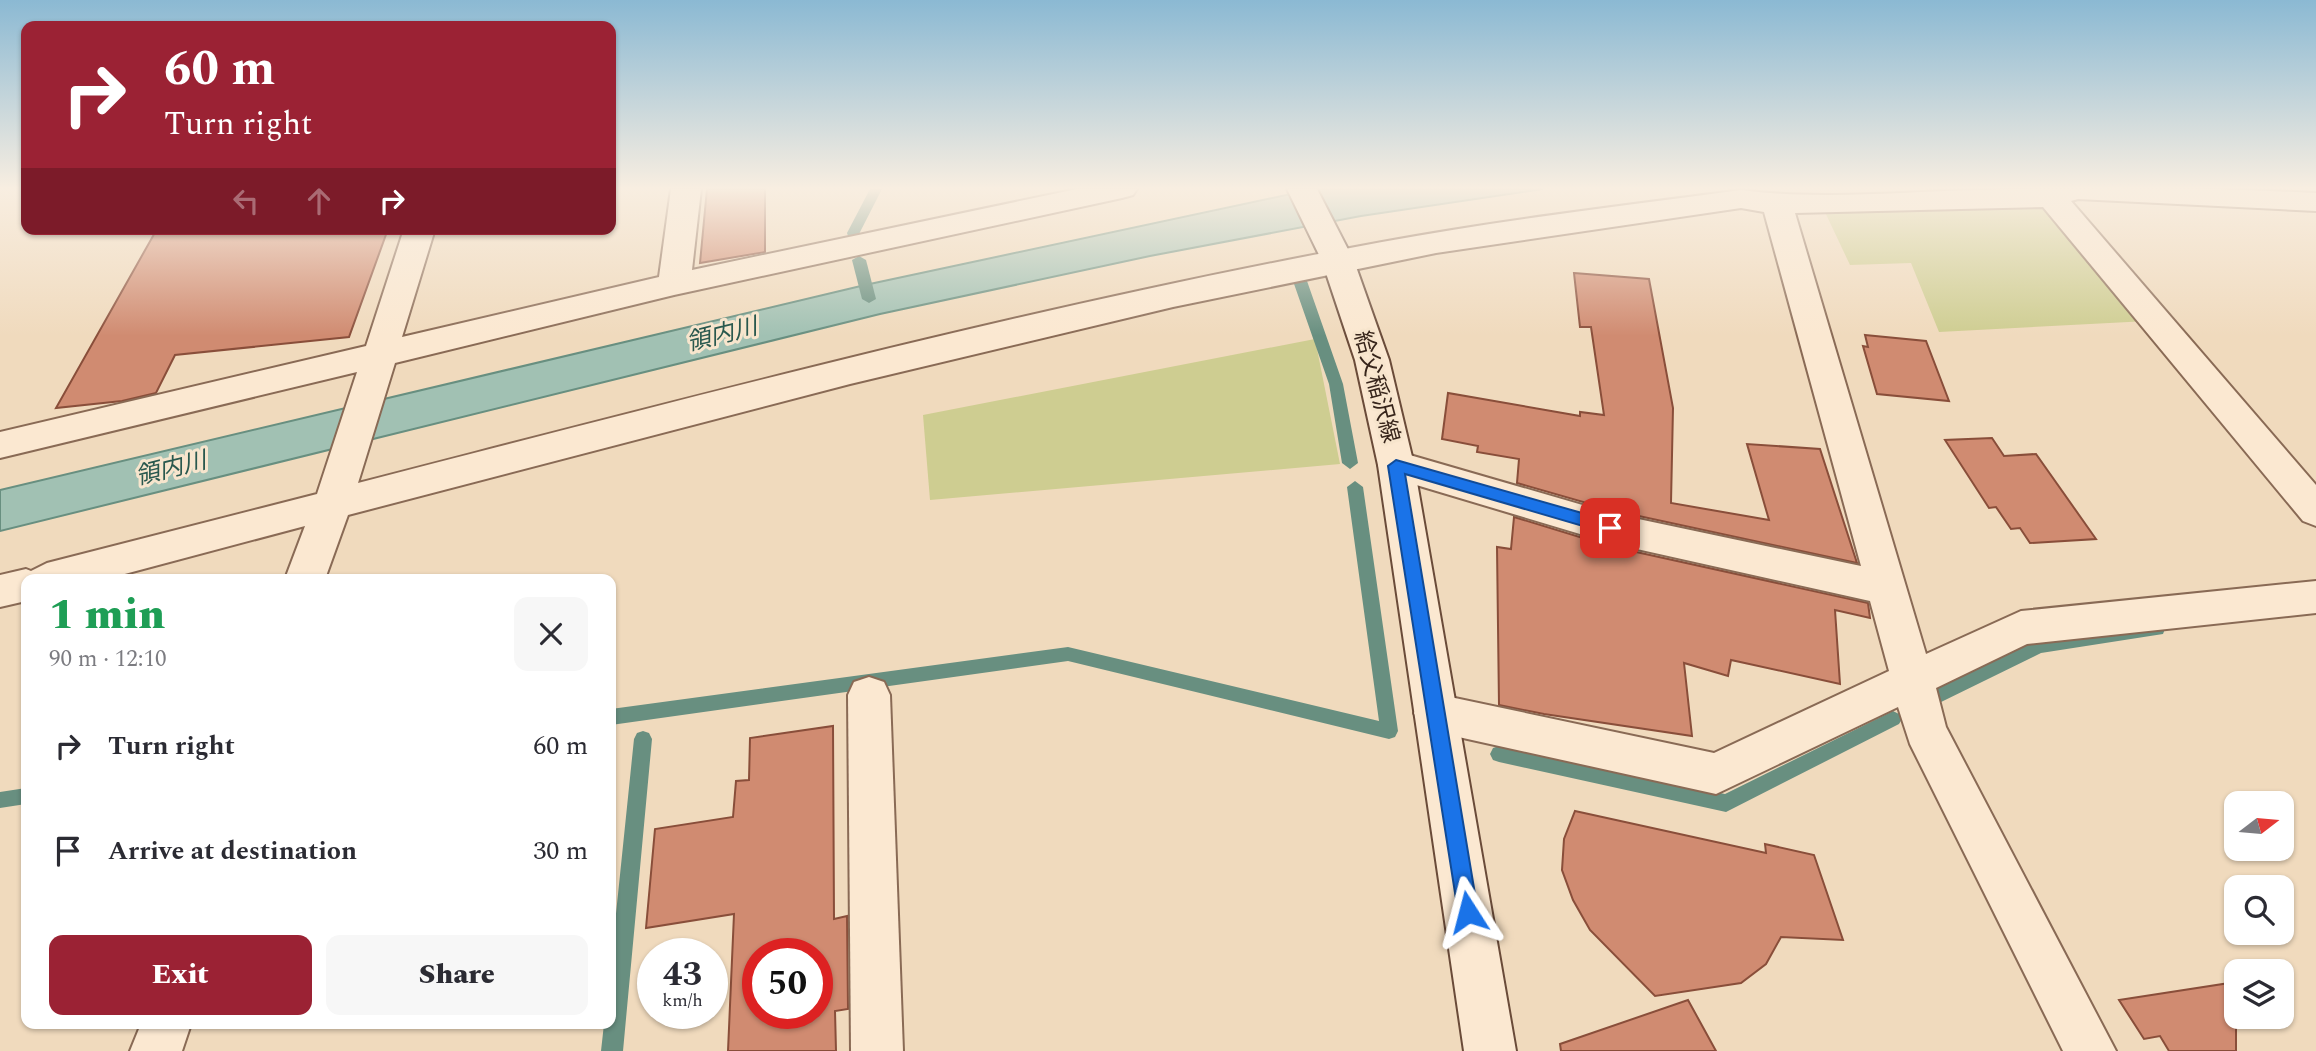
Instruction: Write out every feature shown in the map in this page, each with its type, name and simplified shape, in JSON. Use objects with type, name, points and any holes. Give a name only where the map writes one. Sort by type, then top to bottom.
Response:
[{"type":"street","points":[[307,574],[334,500],[417,238]]},
{"type":"street","points":[[674,284],[680,238]]},
{"type":"street","points":[[0,445],[378,358],[674,284],[891,238]]},
{"type":"street","name":"給父稲沢線","points":[[1327,238],[1337,258],[1372,360],[1396,466],[1490,1051]]},
{"type":"street","points":[[65,574],[334,500],[1042,326],[1337,258],[1468,238]]},
{"type":"street","points":[[1787,238],[1925,730],[2090,1051]]},
{"type":"street","points":[[2086,238],[2316,512]]},
{"type":"street","points":[[1396,466],[1610,528],[1886,588]]},
{"type":"street","points":[[0,591],[21,585]]},
{"type":"street","points":[[1436,713],[1716,774],[2021,628],[2316,597]]},
{"type":"street","points":[[869,695],[877,1051]]},
{"type":"street","points":[[156,1051],[164,1029]]},
{"type":"shaded area","points":[[1837,238],[2078,238],[2148,321],[1939,332],[1911,263],[1850,265]]},
{"type":"shaded area","points":[[1315,339],[1340,464],[930,500],[923,415]]},
{"type":"water","name":"領内川","points":[[1085,238],[1245,238],[880,314],[0,531],[0,490],[865,285]]},
{"type":"building","points":[[152,238],[385,238],[349,337],[175,355],[156,393],[122,401],[56,408]]},
{"type":"building","points":[[702,238],[765,238],[765,252],[700,263]]},
{"type":"building","points":[[1574,273],[1649,279],[1673,408],[1671,503],[1769,520],[1747,444],[1820,449],[1857,563],[1611,510],[1517,483],[1519,459],[1477,452],[1478,446],[1442,439],[1448,393],[1580,416],[1580,412],[1604,415],[1591,327],[1580,327]]},
{"type":"building","points":[[1865,335],[1926,341],[1949,401],[1877,394],[1863,346],[1868,347]]},
{"type":"building","points":[[1992,438],[2004,456],[2036,454],[2096,539],[2030,543],[2020,528],[2011,529],[1996,507],[1989,508],[1945,440]]},
{"type":"building","points":[[1514,517],[1609,546],[1868,603],[1870,618],[1835,610],[1840,684],[1731,660],[1728,676],[1684,663],[1692,736],[1499,705],[1497,547],[1511,549]]},
{"type":"building","points":[[833,726],[834,919],[847,916],[848,1009],[835,1011],[836,1051],[728,1051],[734,914],[646,928],[655,829],[733,817],[736,781],[749,780],[750,738]]},
{"type":"building","points":[[1575,811],[1766,853],[1765,844],[1814,855],[1843,940],[1781,937],[1766,964],[1741,983],[1655,996],[1590,930],[1573,900],[1562,870],[1564,839]]},
{"type":"building","points":[[2224,984],[2224,1029],[2236,1029],[2236,1051],[2169,1051],[2160,1036],[2144,1039],[2119,1000]]},
{"type":"building","points":[[1688,1000],[1716,1051],[1561,1051],[1560,1044]]},
{"type":"waterway","points":[[859,260],[869,299]]},
{"type":"waterway","points":[[1300,281],[1336,384],[1350,463]]},
{"type":"waterway","points":[[616,716],[1068,654],[1389,731],[1355,487]]},
{"type":"waterway","points":[[1931,699],[2038,646],[2157,629]]},
{"type":"waterway","points":[[1499,754],[1726,803],[1893,719]]},
{"type":"waterway","points":[[616,1011],[643,739]]},
{"type":"waterway","points":[[0,800],[21,797]]},
{"type":"waterway","points":[[612,1051],[614,1029]]},
{"type":"route","points":[[1468,912],[1396,466],[1610,528]]}]
